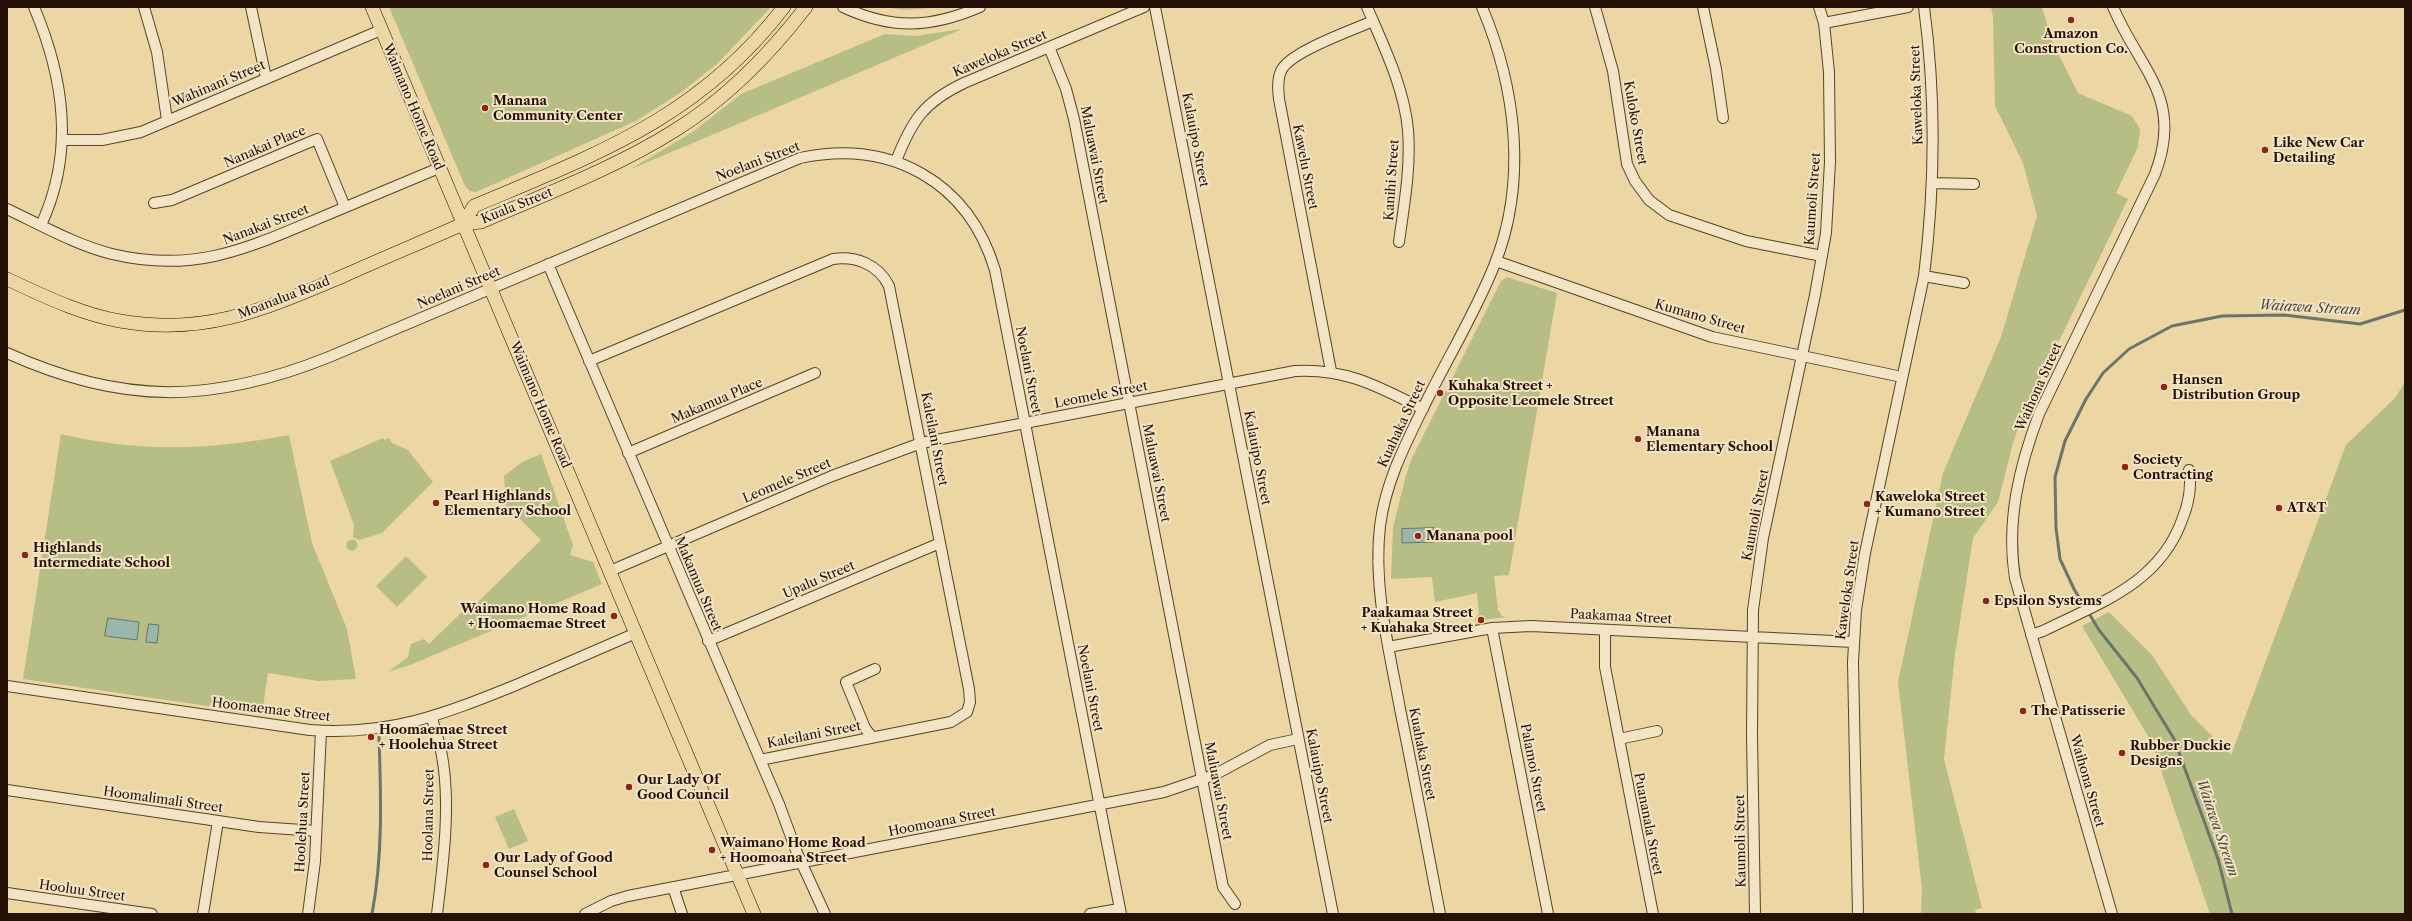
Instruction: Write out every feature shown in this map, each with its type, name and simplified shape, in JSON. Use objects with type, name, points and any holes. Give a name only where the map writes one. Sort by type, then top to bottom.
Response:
[{"type":"main road","name":"Waimano Home Road","points":[[372,7],[754,914]]},
{"type":"main road","name":"Kuala Street","points":[[463,224],[474,206],[616,145],[683,104],[746,51],[784,7]]},
{"type":"main road","name":"Kuala Street","points":[[463,224],[481,222],[594,174],[627,158],[675,130],[742,79],[779,41],[806,7]]},
{"type":"main road","name":"Moanalua Road","points":[[7,279],[64,305],[120,321],[159,325],[215,322],[266,308],[463,224]]},
{"type":"street","points":[[34,7],[50,49],[56,70],[60,89],[62,140],[55,187],[41,225]]},
{"type":"street","points":[[144,7],[157,52],[167,120]]},
{"type":"street","points":[[251,7],[266,78]]},
{"type":"street","points":[[843,7],[875,18],[909,25],[937,22],[980,7]]},
{"type":"street","name":"Kaweloka Street","points":[[896,161],[913,123],[928,105],[938,97],[1049,47],[1144,7]]},
{"type":"street","name":"Kalauipo Street","points":[[1155,7],[1333,914]]},
{"type":"street","name":"Kanihi Street","points":[[1367,7],[1397,80],[1408,130],[1407,179],[1399,242]]},
{"type":"street","name":"Kuahaka Street","points":[[1440,914],[1388,647],[1378,587],[1378,558],[1380,525],[1392,476],[1423,409],[1496,261],[1506,223],[1513,184],[1514,138],[1510,99],[1502,62],[1482,7]]},
{"type":"street","name":"Kuloko Street","points":[[1595,7],[1613,71],[1627,164],[1635,181],[1649,200],[1669,215],[1731,236],[1780,249],[1822,256]]},
{"type":"street","points":[[1703,7],[1716,68],[1723,118]]},
{"type":"street","name":"Kaumoli Street","points":[[1755,914],[1753,610],[1764,538],[1822,256],[1828,209],[1830,162],[1829,72],[1824,23],[1820,7]]},
{"type":"street","points":[[1824,23],[1908,7]]},
{"type":"street","name":"Kaweloka Street","points":[[1858,914],[1853,642],[1865,553],[1924,276],[1932,183],[1931,85],[1924,7]]},
{"type":"street","name":"Waihona Street","points":[[2112,914],[2015,578],[2011,547],[2011,522],[2030,438],[2042,407],[2155,174],[2165,138],[2165,117],[2160,95],[2113,7]]},
{"type":"street","name":"Kawelu Street","points":[[1331,371],[1278,99],[1278,82],[1281,70],[1293,58],[1307,50],[1373,21]]},
{"type":"street","name":"Wahinani Street","points":[[62,140],[115,139],[141,132],[381,30]]},
{"type":"street","name":"Maluawai Street","points":[[1049,47],[1066,89],[1074,119],[1223,887],[1235,904]]},
{"type":"street","name":"Nanakai Place","points":[[154,203],[172,200],[317,139],[345,207]]},
{"type":"street","name":"Noelani Street","points":[[7,353],[63,376],[116,388],[174,392],[223,389],[270,379],[296,370],[800,158],[836,152],[853,152],[896,161],[932,179],[954,198],[974,221],[984,240],[995,270],[1120,911]]},
{"type":"street","name":"Nanakai Street","points":[[7,209],[87,246],[112,254],[143,260],[179,262],[237,252],[439,168]]},
{"type":"street","points":[[1932,183],[1974,184]]},
{"type":"street","name":"Kaleilani Street","points":[[589,361],[821,262],[843,258],[855,259],[873,267],[889,286],[969,689],[970,702],[967,712],[951,722],[760,760]]},
{"type":"street","name":"Kumano Street","points":[[1496,261],[1712,337],[1902,377]]},
{"type":"street","name":"Makamua Street","points":[[548,264],[825,914]]},
{"type":"street","points":[[1924,276],[1964,283]]},
{"type":"street","name":"Leomele Street","points":[[610,571],[832,476],[921,443],[1295,371],[1331,371],[1365,381],[1423,409]]},
{"type":"street","name":"Makamua Place","points":[[628,453],[815,373]]},
{"type":"street","points":[[2032,635],[2067,620],[2132,585],[2166,554],[2188,506],[2191,483],[2189,470]]},
{"type":"street","name":"Upalu Street","points":[[708,641],[940,543]]},
{"type":"street","name":"Paakamaa Street","points":[[1388,647],[1492,628],[1531,626],[1853,642]]},
{"type":"street","name":"Palamoi Street","points":[[1492,628],[1548,914]]},
{"type":"street","name":"Puananala Street","points":[[1605,630],[1605,667],[1653,914]]},
{"type":"street","name":"Hoomaemae Street","points":[[7,686],[321,731],[378,729],[432,718],[636,633]]},
{"type":"street","points":[[872,737],[865,728],[846,682],[875,669]]},
{"type":"street","name":"Hoolana Street","points":[[432,718],[443,757],[445,782],[444,837],[437,914]]},
{"type":"street","name":"Hoolehua Street","points":[[308,914],[316,831],[321,731]]},
{"type":"street","points":[[1619,739],[1657,731]]},
{"type":"street","name":"Hoomoana Street","points":[[585,914],[611,901],[672,887],[1164,792],[1202,780],[1236,765],[1270,745],[1298,739]]},
{"type":"street","name":"Hoomalimali Street","points":[[7,790],[218,821],[316,831]]},
{"type":"street","points":[[203,914],[218,821]]},
{"type":"street","points":[[672,887],[682,914]]},
{"type":"street","name":"Hooluu Street","points":[[7,893],[152,914]]},
{"type":"street","points":[[1090,914],[1120,911]]},
{"type":"green space","points":[[389,7],[771,7],[717,64],[680,93],[636,121],[476,192],[470,191],[465,186]]},
{"type":"green space","points":[[883,7],[942,7],[906,10]]},
{"type":"green space","points":[[1991,7],[2042,7],[2052,41],[2078,93],[2132,116],[2140,129],[2138,147],[2116,193],[2128,199],[2022,417],[2013,443],[1998,502],[1973,538],[1955,654],[1944,759],[1982,908],[1975,910],[1976,914],[1921,914],[1922,889],[1898,682],[1943,473],[2001,337],[2037,216],[2023,163],[1995,106],[1993,17]]},
{"type":"green space","points":[[962,29],[629,170],[694,131],[741,94],[885,34],[916,36]]},
{"type":"green space","points":[[1507,277],[1557,293],[1509,575],[1494,576],[1498,610],[1502,616],[1506,617],[1474,621],[1479,614],[1477,593],[1435,602],[1432,577],[1391,579],[1393,527],[1406,475],[1412,458],[1501,281]]},
{"type":"green space","points":[[2405,382],[2405,914],[2210,914],[2151,741],[2082,626],[2109,612],[2152,655],[2191,715],[2231,755],[2346,445],[2395,398]]},
{"type":"green space","points":[[61,434],[90,440],[147,447],[231,444],[289,435],[312,543],[347,629],[356,679],[318,681],[268,673],[262,714],[23,679]]},
{"type":"green space","points":[[383,438],[384,440],[389,438],[392,443],[408,450],[433,482],[382,533],[359,540],[353,537],[354,525],[330,461]]},
{"type":"green space","points":[[541,454],[573,545],[570,555],[593,562],[602,584],[410,665],[388,672],[408,657],[411,644],[424,639],[429,644],[468,606],[471,609],[541,540],[506,505],[504,476],[522,462]]},
{"type":"green space","points":[[350,540],[354,540],[356,541],[356,549],[350,550],[347,547],[347,543]]},
{"type":"green space","points":[[406,556],[427,577],[397,607],[376,586]]},
{"type":"green space","points":[[514,809],[528,841],[509,849],[495,817]]},
{"type":"water","name":"Manana pool","points":[[1434,528],[1434,542],[1402,543],[1402,529]]},
{"type":"water","points":[[108,618],[139,622],[137,640],[105,636]]},
{"type":"water","points":[[149,624],[159,625],[157,643],[146,642]]},
{"type":"waterway","name":"Waiawa Stream","points":[[2232,914],[2218,859],[2174,739],[2137,678],[2099,630],[2074,589],[2060,559],[2056,528],[2055,477],[2065,441],[2086,399],[2103,373],[2129,349],[2172,326],[2222,316],[2284,315],[2360,324],[2405,310]]},
{"type":"waterway","points":[[372,914],[376,892],[380,848],[381,804],[379,737]]},
{"type":"place","name":"Amazon Construction Co.","points":[[2071,20]]},
{"type":"place","name":"Manana Community Center","points":[[485,108]]},
{"type":"place","name":"Like New Car Detailing","points":[[2265,150]]},
{"type":"place","name":"Hansen Distribution Group","points":[[2164,387]]},
{"type":"place","name":"Kuhaka Street + Opposite Leomele Street","points":[[1440,393]]},
{"type":"place","name":"Manana Elementary School","points":[[1638,439]]},
{"type":"place","name":"Society Contracting","points":[[2125,467]]},
{"type":"place","name":"Pearl Highlands Elementary School","points":[[436,503]]},
{"type":"place","name":"Kaweloka Street + Kumano Street","points":[[1867,504]]},
{"type":"place","name":"AT&T","points":[[2279,508]]},
{"type":"place","name":"Manana pool","points":[[1418,536]]},
{"type":"place","name":"Highlands Intermediate School","points":[[25,555]]},
{"type":"place","name":"Epsilon Systems","points":[[1986,601]]},
{"type":"place","name":"Waimano Home Road + Hoomaemae Street","points":[[614,616]]},
{"type":"place","name":"Paakamaa Street + Kuahaka Street","points":[[1481,620]]},
{"type":"place","name":"The Patisserie","points":[[2023,711]]},
{"type":"place","name":"Hoomaemae Street + Hoolehua Street","points":[[371,737]]},
{"type":"place","name":"Rubber Duckie Designs","points":[[2122,753]]},
{"type":"place","name":"Our Lady Of Good Council","points":[[629,787]]},
{"type":"place","name":"Waimano Home Road + Hoomoana Street","points":[[712,850]]},
{"type":"place","name":"Our Lady of Good Counsel School","points":[[486,865]]}]
